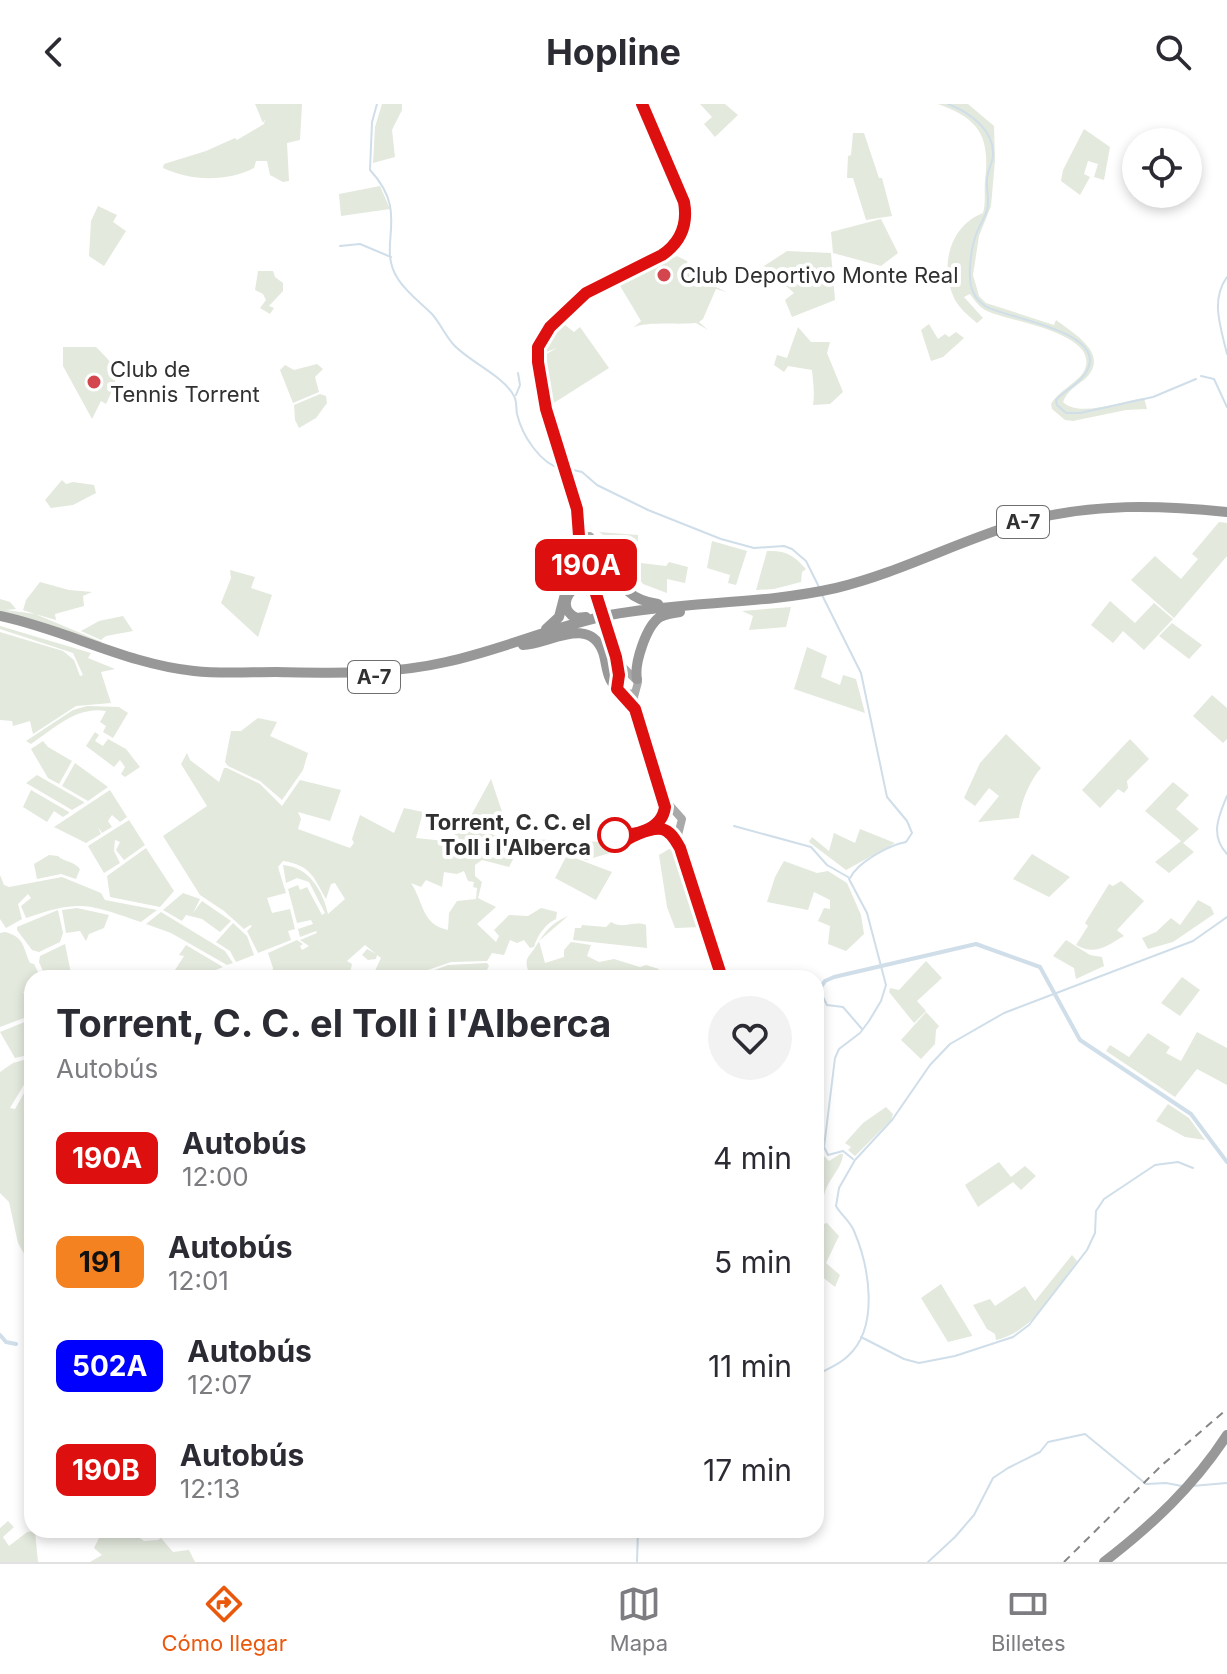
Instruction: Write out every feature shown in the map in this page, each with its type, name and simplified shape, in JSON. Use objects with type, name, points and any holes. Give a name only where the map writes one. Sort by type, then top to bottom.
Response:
[{"type":"highway","name":"A-7","points":[[520,643],[609,620],[829,592],[890,576],[988,539],[1062,518],[1121,511],[1227,515]]},
{"type":"highway","points":[[594,550],[606,552],[618,578],[632,595],[658,604]]},
{"type":"highway","points":[[520,643],[550,628],[558,620],[578,552]]},
{"type":"highway","points":[[602,609],[590,589],[580,586],[570,591],[565,604],[569,614],[580,619],[658,604],[751,600]]},
{"type":"highway","name":"A-7","points":[[0,619],[141,668],[197,677],[358,677],[411,674],[461,664],[571,625],[634,611],[810,595]]},
{"type":"highway","points":[[633,677],[652,625],[662,616],[685,609]]},
{"type":"highway","points":[[520,643],[571,633],[585,634],[600,646],[610,681],[618,682]]},
{"type":"highway","points":[[1199,1477],[1227,1435]]},
{"type":"highway","points":[[1113,1562],[1147,1534],[1227,1443]]},
{"type":"highway","points":[[1103,1562],[1184,1495]]},
{"type":"main road","points":[[602,609],[578,552],[584,536],[545,403],[538,362],[541,339],[587,292],[658,258],[672,248],[684,226],[684,202],[642,104]]},
{"type":"main road","points":[[684,202],[694,200]]},
{"type":"main road","points":[[584,536],[594,539],[592,571],[602,609]]},
{"type":"main road","points":[[578,552],[594,550]]},
{"type":"main road","points":[[630,694],[637,688],[633,677],[622,666],[607,624],[618,662],[618,682],[630,694],[663,795],[661,824],[680,848]]},
{"type":"main road","points":[[618,682],[633,677]]},
{"type":"main road","points":[[663,795],[682,819],[680,848],[719,970]]},
{"type":"main road","points":[[664,814],[675,812]]},
{"type":"main road","points":[[669,833],[679,830]]},
{"type":"shaded area","points":[[255,104],[302,104],[300,140],[287,143],[289,181],[283,182],[270,175],[267,161],[256,161],[254,168],[220,178],[185,175],[163,168],[164,164],[235,138],[237,140],[264,124],[265,119],[263,123]]},
{"type":"shaded area","points":[[382,104],[402,104],[392,130],[395,157],[373,163],[375,127]]},
{"type":"shaded area","points":[[700,104],[725,104],[738,115],[715,137],[704,124],[712,117]]},
{"type":"shaded area","points":[[938,104],[968,104],[994,126],[991,206],[979,236],[973,275],[979,296],[986,303],[1054,325],[1056,320],[1087,345],[1094,361],[1092,370],[1063,402],[1070,407],[1090,409],[1144,398],[1147,409],[1065,420],[1052,409],[1051,404],[1085,369],[1086,356],[1078,346],[1049,330],[987,311],[970,294],[964,297],[983,318],[977,323],[957,303],[948,275],[950,249],[962,228],[983,213],[986,153],[980,132],[973,124],[964,116]]},
{"type":"shaded area","points":[[1084,129],[1110,147],[1104,180],[1094,177],[1098,164],[1088,161],[1084,174],[1090,177],[1080,195],[1061,181],[1063,170]]},
{"type":"shaded area","points":[[853,133],[864,133],[879,178],[882,178],[892,216],[866,220],[853,178],[847,178]]},
{"type":"shaded area","points":[[380,186],[390,209],[341,216],[339,194]]},
{"type":"shaded area","points":[[98,206],[117,215],[113,222],[126,231],[104,266],[89,256],[91,221]]},
{"type":"shaded area","points":[[881,219],[898,253],[881,266],[833,253],[831,232]]},
{"type":"shaded area","points":[[787,251],[831,253],[835,300],[792,317],[785,300],[794,293],[764,266]]},
{"type":"shaded area","points":[[677,256],[687,261],[691,276],[727,292],[716,289],[699,322],[708,330],[696,323],[653,324],[633,328],[641,321],[616,279],[632,279],[636,274]]},
{"type":"shaded area","points":[[258,271],[273,271],[283,283],[283,291],[269,306],[274,308],[270,314],[260,308],[266,300],[263,294],[255,290]]},
{"type":"shaded area","points":[[560,321],[574,332],[580,327],[609,368],[549,406],[541,357],[557,348],[541,354],[546,337]]},
{"type":"shaded area","points":[[929,324],[938,339],[956,332],[964,338],[943,357],[931,361],[921,330]]},
{"type":"shaded area","points":[[798,327],[811,342],[830,342],[827,353],[843,392],[830,404],[813,405],[812,370],[788,366],[784,372],[774,365],[777,355],[787,358]]},
{"type":"shaded area","name":"Club de Tennis Torrent","points":[[63,347],[96,347],[114,367],[116,378],[111,393],[106,404],[101,401],[92,419],[63,366]]},
{"type":"shaded area","points":[[317,364],[323,369],[315,377],[319,392],[293,403],[280,370],[285,365],[294,370]]},
{"type":"shaded area","points":[[320,394],[326,396],[327,403],[316,418],[299,428],[294,405]]},
{"type":"shaded area","points":[[62,480],[66,484],[94,485],[96,493],[73,505],[51,508],[45,500]]},
{"type":"shaded area","points":[[1219,522],[1227,523],[1227,556],[1174,618],[1131,580],[1155,556],[1181,579],[1198,559],[1192,554]]},
{"type":"shaded area","points":[[599,532],[638,535],[638,566],[641,563],[666,566],[669,562],[688,567],[685,583],[667,579],[667,593],[643,584],[609,539]]},
{"type":"shaded area","points":[[712,541],[747,551],[736,585],[728,583],[730,575],[707,568]]},
{"type":"shaded area","points":[[767,551],[789,554],[797,560],[806,569],[802,572],[801,582],[756,590]]},
{"type":"shaded area","points":[[230,570],[255,577],[251,588],[272,595],[258,637],[221,603],[231,578]]},
{"type":"shaded area","points":[[40,582],[92,592],[83,596],[84,606],[55,614],[56,620],[23,610],[26,600]]},
{"type":"shaded area","points":[[0,599],[10,602],[16,609],[6,610],[35,614],[102,642],[99,644],[0,612]]},
{"type":"shaded area","points":[[1110,601],[1135,623],[1154,603],[1173,619],[1144,650],[1123,631],[1113,643],[1091,625]]},
{"type":"shaded area","points":[[791,607],[786,627],[749,630],[753,616],[742,611]]},
{"type":"shaded area","points":[[123,616],[133,631],[106,636],[101,640],[81,631],[99,621]]},
{"type":"shaded area","points":[[1172,623],[1202,645],[1189,659],[1159,636]]},
{"type":"shaded area","points":[[0,626],[91,653],[88,658],[115,669],[101,672],[111,703],[76,706],[33,734],[30,721],[13,726],[12,721],[0,720],[0,632],[63,651],[74,660],[80,676],[83,675],[73,653],[0,629]]},
{"type":"shaded area","points":[[807,647],[827,656],[821,677],[840,685],[843,675],[856,679],[865,713],[794,689]]},
{"type":"shaded area","points":[[1212,695],[1227,708],[1227,739],[1223,743],[1193,716]]},
{"type":"shaded area","points":[[87,706],[119,707],[128,713],[113,738],[103,732],[106,726],[100,722],[106,711],[95,710],[75,715],[31,744],[26,741],[73,710]]},
{"type":"shaded area","points":[[258,718],[277,722],[270,736],[308,753],[303,770],[282,800],[260,781],[225,762],[231,731],[241,731]]},
{"type":"shaded area","points":[[95,732],[99,735],[95,741],[103,746],[108,739],[126,749],[140,767],[125,777],[121,774],[125,767],[120,760],[114,767],[86,746]]},
{"type":"shaded area","points":[[1006,734],[1041,768],[1027,792],[1019,818],[978,822],[999,796],[989,788],[975,806],[964,798],[980,763]]},
{"type":"shaded area","points":[[1130,739],[1149,759],[1127,781],[1128,788],[1124,793],[1118,789],[1100,808],[1082,790]]},
{"type":"shaded area","points":[[43,741],[72,761],[59,784],[48,778],[31,749]]},
{"type":"shaded area","points":[[187,753],[190,760],[219,782],[224,768],[227,768],[260,784],[282,806],[300,780],[341,790],[330,821],[298,812],[301,819],[298,829],[350,848],[360,815],[394,833],[404,808],[423,812],[416,838],[454,842],[456,825],[522,842],[509,867],[482,860],[475,865],[475,876],[482,882],[478,898],[496,907],[477,924],[496,942],[499,936],[494,930],[509,915],[528,916],[541,908],[557,912],[556,919],[542,930],[534,947],[530,948],[524,940],[517,943],[510,940],[504,955],[492,953],[487,961],[451,962],[428,970],[375,970],[381,958],[377,955],[376,959],[368,960],[362,955],[367,949],[376,954],[365,945],[347,961],[352,964],[351,970],[273,970],[268,953],[297,940],[303,944],[300,946],[302,950],[309,946],[300,940],[317,933],[300,937],[298,929],[313,924],[311,920],[297,923],[288,889],[298,885],[300,890],[307,887],[322,915],[325,913],[309,882],[297,878],[286,883],[283,865],[307,875],[323,897],[328,914],[345,899],[335,883],[331,884],[326,899],[306,869],[283,861],[278,867],[286,893],[267,898],[272,913],[290,909],[295,929],[288,931],[291,940],[258,953],[247,931],[252,926],[244,929],[200,895],[163,836],[207,806],[181,764]],"holes":[[[464,871],[468,881],[474,882],[476,899],[457,901],[449,913],[448,930],[428,918],[411,883],[421,887],[426,880],[442,887],[444,872],[457,874]]]},
{"type":"shaded area","points":[[75,763],[108,787],[88,801],[62,786]]},
{"type":"shaded area","points":[[37,775],[84,803],[72,810],[26,783]]},
{"type":"shaded area","points":[[491,779],[510,835],[467,823]]},
{"type":"shaded area","points":[[1173,782],[1189,795],[1176,809],[1199,829],[1183,843],[1194,852],[1169,873],[1155,862],[1181,841],[1145,811]]},
{"type":"shaded area","points":[[31,790],[69,813],[63,817],[54,811],[47,822],[23,807]]},
{"type":"shaded area","points":[[110,790],[127,817],[120,822],[112,815],[108,821],[112,827],[102,833],[98,827],[101,834],[86,843],[54,827]]},
{"type":"shaded area","points":[[129,820],[145,845],[124,860],[116,850],[120,842],[115,840],[114,851],[120,863],[104,873],[88,846]]},
{"type":"shaded area","points":[[860,829],[895,843],[846,870],[809,842],[812,837],[829,851],[834,833],[855,843]]},
{"type":"shaded area","points":[[526,839],[604,842],[616,849],[629,844],[627,848],[586,860]]},
{"type":"shaded area","points":[[146,848],[174,891],[160,907],[110,897],[107,876]]},
{"type":"shaded area","points":[[669,849],[678,849],[703,927],[675,928],[667,907],[659,855]]},
{"type":"shaded area","points":[[1032,854],[1070,877],[1049,897],[1013,879]]},
{"type":"shaded area","points":[[49,855],[78,866],[80,869],[76,879],[61,874],[37,879],[34,864]]},
{"type":"shaded area","points":[[567,855],[612,872],[596,900],[555,878]]},
{"type":"shaded area","points":[[784,861],[817,873],[828,871],[847,883],[861,915],[864,934],[846,951],[828,944],[830,926],[818,921],[824,908],[830,909],[830,900],[814,892],[808,910],[767,902]]},
{"type":"shaded area","points":[[0,875],[4,885],[9,887],[62,877],[101,893],[105,900],[157,910],[141,922],[84,906],[59,908],[26,918],[21,906],[31,898],[28,894],[18,904],[22,919],[6,928],[0,919]]},
{"type":"shaded area","points":[[1121,881],[1144,901],[1117,930],[1124,936],[1095,950],[1076,945],[1088,926],[1085,923],[1109,884],[1113,886]]},
{"type":"shaded area","points":[[183,893],[200,899],[193,913],[202,901],[231,921],[220,932],[202,919],[186,915],[182,921],[163,910]]},
{"type":"shaded area","points":[[1198,900],[1211,907],[1214,914],[1173,942],[1148,949],[1142,938],[1156,932],[1171,918],[1180,925]]},
{"type":"shaded area","points":[[77,908],[109,915],[104,928],[89,934],[86,941],[80,931],[66,933],[62,910]]},
{"type":"shaded area","points":[[58,910],[63,933],[60,942],[39,952],[32,950],[17,927]]},
{"type":"shaded area","points":[[161,912],[225,951],[233,963],[227,965],[171,933],[146,924]]},
{"type":"shaded area","points":[[568,916],[540,940],[553,925]]},
{"type":"shaded area","points":[[611,922],[646,925],[647,948],[573,940],[575,928],[582,925],[606,927]]},
{"type":"shaded area","points":[[233,923],[247,936],[254,955],[236,962],[230,951],[216,942]]},
{"type":"shaded area","points":[[0,933],[12,934],[20,940],[30,963],[37,970],[24,970],[24,1018],[0,1027]]},
{"type":"shaded area","points":[[1066,940],[1090,955],[1102,957],[1104,966],[1076,979],[1074,968],[1053,956]]},
{"type":"shaded area","points":[[539,941],[545,963],[564,957],[564,950],[571,942],[591,945],[587,956],[599,962],[614,959],[659,969],[528,970],[528,958]]},
{"type":"shaded area","points":[[65,944],[70,970],[42,970],[40,956]]},
{"type":"shaded area","points":[[186,945],[223,967],[216,970],[175,970],[184,956],[179,955]]},
{"type":"shaded area","points":[[926,961],[942,978],[917,1001],[926,1011],[914,1023],[889,992],[890,988],[899,990]]},
{"type":"shaded area","points":[[487,963],[489,966],[487,970],[435,970],[448,965]]},
{"type":"shaded area","points":[[1182,977],[1200,990],[1180,1016],[1161,1003]]},
{"type":"shaded area","points":[[926,1012],[939,1026],[935,1044],[921,1059],[901,1040]]},
{"type":"shaded area","points":[[24,1022],[24,1056],[15,1058],[0,1032]]},
{"type":"shaded area","points":[[1197,1032],[1227,1048],[1227,1085],[1197,1069],[1175,1097],[1106,1051],[1110,1045],[1129,1057],[1148,1033],[1170,1047],[1166,1053],[1181,1061]]},
{"type":"shaded area","points":[[24,1060],[24,1085],[10,1108],[15,1109],[24,1093],[24,1254],[18,1243],[9,1202],[0,1193],[0,1072]]},
{"type":"shaded area","points":[[1168,1104],[1189,1118],[1205,1140],[1185,1137],[1156,1121]]},
{"type":"shaded area","points":[[886,1107],[893,1114],[891,1120],[855,1156],[845,1143],[863,1123]]},
{"type":"shaded area","points":[[843,1154],[842,1160],[824,1196],[824,1156],[829,1161]]},
{"type":"shaded area","points":[[999,1162],[1011,1177],[1025,1166],[1036,1176],[1021,1190],[1013,1182],[978,1207],[965,1185]]},
{"type":"shaded area","points":[[827,1223],[839,1236],[826,1263],[840,1275],[835,1287],[824,1278],[824,1224]]},
{"type":"shaded area","points":[[1072,1255],[1077,1261],[1033,1319],[996,1340],[995,1334],[987,1329],[973,1305],[990,1299],[995,1306],[1025,1286],[1035,1301]]},
{"type":"shaded area","points":[[941,1284],[972,1336],[948,1342],[921,1298]]},
{"type":"shaded area","points":[[8,1521],[14,1527],[3,1537],[9,1546],[24,1534],[24,1538],[36,1538],[38,1562],[0,1562],[0,1528]]},
{"type":"shaded area","points":[[99,1538],[140,1538],[144,1541],[161,1538],[173,1552],[189,1550],[195,1562],[90,1562],[102,1555],[94,1548]]},
{"type":"waterway","points":[[377,104],[372,122],[370,170],[389,201],[390,254],[398,279],[432,314],[453,344],[509,388],[515,398],[519,422],[528,439],[539,455],[562,469]]},
{"type":"waterway","points":[[948,104],[979,123],[993,147],[987,177],[988,206],[975,238],[971,259],[970,280],[974,295],[995,311],[1069,336],[1083,345],[1090,357],[1087,371],[1056,400],[1057,405],[1066,413],[1080,413],[1153,397],[1196,379]]},
{"type":"waterway","points":[[340,246],[360,244],[391,257]]},
{"type":"waterway","points":[[1227,277],[1218,305],[1227,354]]},
{"type":"waterway","points":[[516,395],[520,385],[518,373]]},
{"type":"waterway","points":[[1201,376],[1214,379],[1227,407]]},
{"type":"waterway","points":[[569,469],[582,472],[597,485],[648,510],[721,539],[754,548],[784,546],[792,549],[806,561],[819,587]]},
{"type":"waterway","points":[[821,593],[861,673],[887,797],[907,821],[912,833],[906,842],[867,860],[850,878]]},
{"type":"waterway","points":[[1227,796],[1217,833],[1227,854]]},
{"type":"waterway","points":[[734,826],[811,847],[827,865],[848,877]]},
{"type":"waterway","points":[[849,879],[867,913],[886,985],[869,1021],[860,1033],[839,1049],[835,1058],[824,1147],[828,1155],[843,1151],[853,1159]]},
{"type":"waterway","points":[[824,1371],[848,1356],[858,1344],[868,1313],[864,1261],[852,1227],[836,1206],[839,1188],[855,1160],[892,1120],[930,1065],[950,1044],[1004,1013],[1193,941],[1227,917]]},
{"type":"waterway","points":[[824,982],[834,977],[976,944],[1040,967],[1080,1040],[1191,1114],[1227,1162]]},
{"type":"waterway","points":[[824,999],[827,1005],[843,1007],[862,1029]]},
{"type":"waterway","points":[[861,1337],[904,1359],[919,1363],[955,1356],[1013,1337],[1029,1325],[1087,1250],[1095,1233],[1096,1211],[1104,1199],[1155,1165],[1178,1162],[1193,1168]]},
{"type":"waterway","points":[[0,1335],[6,1342],[16,1344]]},
{"type":"waterway","points":[[928,1562],[974,1515],[993,1478],[1040,1452],[1048,1442],[1085,1434],[1146,1484],[1182,1486]]},
{"type":"waterway","points":[[1192,1486],[1227,1483]]},
{"type":"waterway","points":[[637,1562],[638,1538]]},
{"type":"railway","points":[[1064,1562],[1162,1465],[1227,1409]]},
{"type":"bus line","name":"190A","points":[[642,104],[684,202],[686,216],[682,232],[672,248],[662,255],[598,285],[575,302],[543,336],[537,352],[548,417],[577,509],[579,536],[574,547],[589,572],[618,662],[617,689],[635,709],[665,807],[655,826],[627,835],[613,835],[611,843],[619,846],[630,838],[657,829],[673,836],[680,848],[719,970]]},
{"type":"place","name":"Club Deportivo Monte Real","points":[[664,275]]},
{"type":"place","name":"Club de Tennis Torrent","points":[[94,382]]},
{"type":"place","name":"Torrent, C. C. el Toll i l'Alberca","points":[[615,835]]}]
